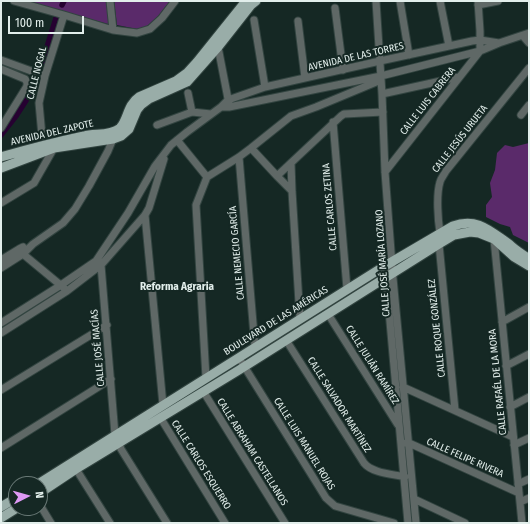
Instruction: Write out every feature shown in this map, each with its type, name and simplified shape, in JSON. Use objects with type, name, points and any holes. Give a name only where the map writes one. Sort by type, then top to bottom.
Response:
[{"type":"main road","points":[[110,136],[115,130],[120,128],[134,100],[176,81],[187,73],[246,1]]},
{"type":"main road","points":[[110,136],[121,136],[129,129],[137,110],[148,99],[187,82],[218,47],[251,5],[256,1]]},
{"type":"main road","name":"AVENIDA DEL ZAPOTE","points":[[1,157],[87,135],[110,136]]},
{"type":"main road","name":"AVENIDA DEL ZAPOTE","points":[[1,168],[54,148],[110,136]]},
{"type":"main road","name":"BOULEVARD DE LAS AMÉRICAS","points":[[48,488],[76,469],[162,405],[389,263],[440,233],[459,224],[477,224],[495,233],[529,259]]},
{"type":"main road","name":"BOULEVARD DE LAS AMÉRICAS","points":[[48,478],[117,439],[160,417],[244,367],[454,235],[470,232],[479,233],[494,239],[514,257],[529,266]]},
{"type":"main road","points":[[508,244],[529,252]]},
{"type":"main road","points":[[514,257],[529,272]]},
{"type":"street","points":[[14,1],[113,30],[137,33],[150,29],[162,18],[175,1]]},
{"type":"street","points":[[110,1],[113,30]]},
{"type":"street","name":"CALLE JOSÉ MARÍA LOZANO","points":[[376,1],[383,112],[389,263],[400,428],[405,444],[414,499],[416,523]]},
{"type":"street","points":[[400,1],[409,55]]},
{"type":"street","points":[[440,1],[449,46]]},
{"type":"street","points":[[480,51],[478,3],[498,1]]},
{"type":"street","points":[[335,8],[343,70]]},
{"type":"street","name":"CALLE NOGAL","points":[[42,136],[39,103],[45,76],[64,15]]},
{"type":"street","points":[[254,20],[265,87]]},
{"type":"street","points":[[298,21],[305,78]]},
{"type":"street","points":[[526,34],[529,43]]},
{"type":"street","name":"AVENIDA DE LAS TORRES","points":[[228,103],[381,78],[480,51],[526,34]]},
{"type":"street","name":"AVENIDA DE LAS TORRES","points":[[99,263],[156,166],[171,145],[221,106],[265,87],[480,40],[499,43]]},
{"type":"street","points":[[218,47],[228,103]]},
{"type":"street","name":"CALLE LUIS CABRERA","points":[[385,172],[480,51]]},
{"type":"street","points":[[1,60],[45,76]]},
{"type":"street","name":"CALLE JESÚS URUETA","points":[[440,233],[438,193],[440,181],[446,171],[529,68]]},
{"type":"street","name":"CALLE NOGAL","points":[[1,70],[25,79],[27,82],[27,86],[4,119],[1,128]]},
{"type":"street","points":[[382,94],[459,77]]},
{"type":"street","points":[[206,378],[196,205],[207,177],[239,157],[291,116],[316,107],[381,78]]},
{"type":"street","points":[[188,93],[192,112]]},
{"type":"street","points":[[521,115],[529,105]]},
{"type":"street","points":[[157,125],[192,112],[211,114]]},
{"type":"street","points":[[277,176],[333,122],[344,114],[383,112]]},
{"type":"street","name":"CALLE CARLOS ZETINA","points":[[333,122],[347,289]]},
{"type":"street","points":[[1,260],[33,244],[63,223],[75,210],[108,151],[110,136]]},
{"type":"street","points":[[177,140],[207,177]]},
{"type":"street","points":[[1,203],[34,183],[54,148]]},
{"type":"street","points":[[251,148],[292,191]]},
{"type":"street","points":[[1,333],[67,291],[99,263],[145,215],[149,208],[166,153]]},
{"type":"street","name":"CALLE NEMECIO GARCÍA","points":[[239,157],[255,347]]},
{"type":"street","points":[[291,163],[300,319]]},
{"type":"street","points":[[145,215],[162,405]]},
{"type":"street","name":"CALLE RAFAÉL DE LA MORA","points":[[494,239],[522,523]]},
{"type":"street","name":"CALLE ROQUE GONZÁLEZ","points":[[439,244],[455,410]]},
{"type":"street","points":[[1,268],[21,251]]},
{"type":"street","points":[[21,251],[67,291]]},
{"type":"street","points":[[1,323],[99,263]]},
{"type":"street","name":"CALLE JOSÉ MACÍAS","points":[[99,263],[107,325],[117,439]]},
{"type":"street","name":"CALLE JOSÉ MARÍA LOZANO","points":[[390,275],[403,387],[405,444],[404,477],[408,523]]},
{"type":"street","points":[[502,322],[529,308]]},
{"type":"street","name":"CALLE JULIÁN RAMÍREZ","points":[[328,314],[400,428]]},
{"type":"street","points":[[1,390],[107,325]]},
{"type":"street","name":"CALLE SALVADOR MARTÍNEZ","points":[[286,340],[364,464],[375,470],[404,477]]},
{"type":"street","points":[[506,366],[529,354]]},
{"type":"street","name":"CALLE LUIS MANUEL ROJAS","points":[[239,358],[326,498],[335,506],[394,523]]},
{"type":"street","points":[[1,448],[111,379]]},
{"type":"street","points":[[403,387],[513,437]]},
{"type":"street","name":"CALLE ABRAHAM CASTELLANOS","points":[[203,391],[285,523]]},
{"type":"street","points":[[510,407],[529,397]]},
{"type":"street","name":"CALLE CARLOS ESQUERRO","points":[[160,417],[225,523]]},
{"type":"street","points":[[514,445],[529,438]]},
{"type":"street","points":[[117,439],[167,523]]},
{"type":"street","name":"CALLE FELIPE RIVERA","points":[[405,444],[519,493]]},
{"type":"street","points":[[76,469],[110,523]]},
{"type":"street","points":[[518,484],[529,479]]},
{"type":"street","points":[[520,502],[529,498]]},
{"type":"street","points":[[414,499],[465,523]]},
{"type":"shaded area","points":[[25,1],[107,1],[110,24],[108,24]]},
{"type":"shaded area","points":[[114,1],[170,1],[158,16],[146,27],[137,29],[117,25]]},
{"type":"shaded area","points":[[529,143],[529,243],[513,235],[510,227],[486,217],[486,205],[492,197],[490,183],[495,170],[497,153],[505,145],[513,147]]},
{"type":"waterway","points":[[62,5],[64,1]]},
{"type":"waterway","points":[[42,63],[56,18]]},
{"type":"waterway","points":[[1,135],[16,116],[38,82]]},
{"type":"district","name":"Reforma Agraria","points":[[177,287]]}]
